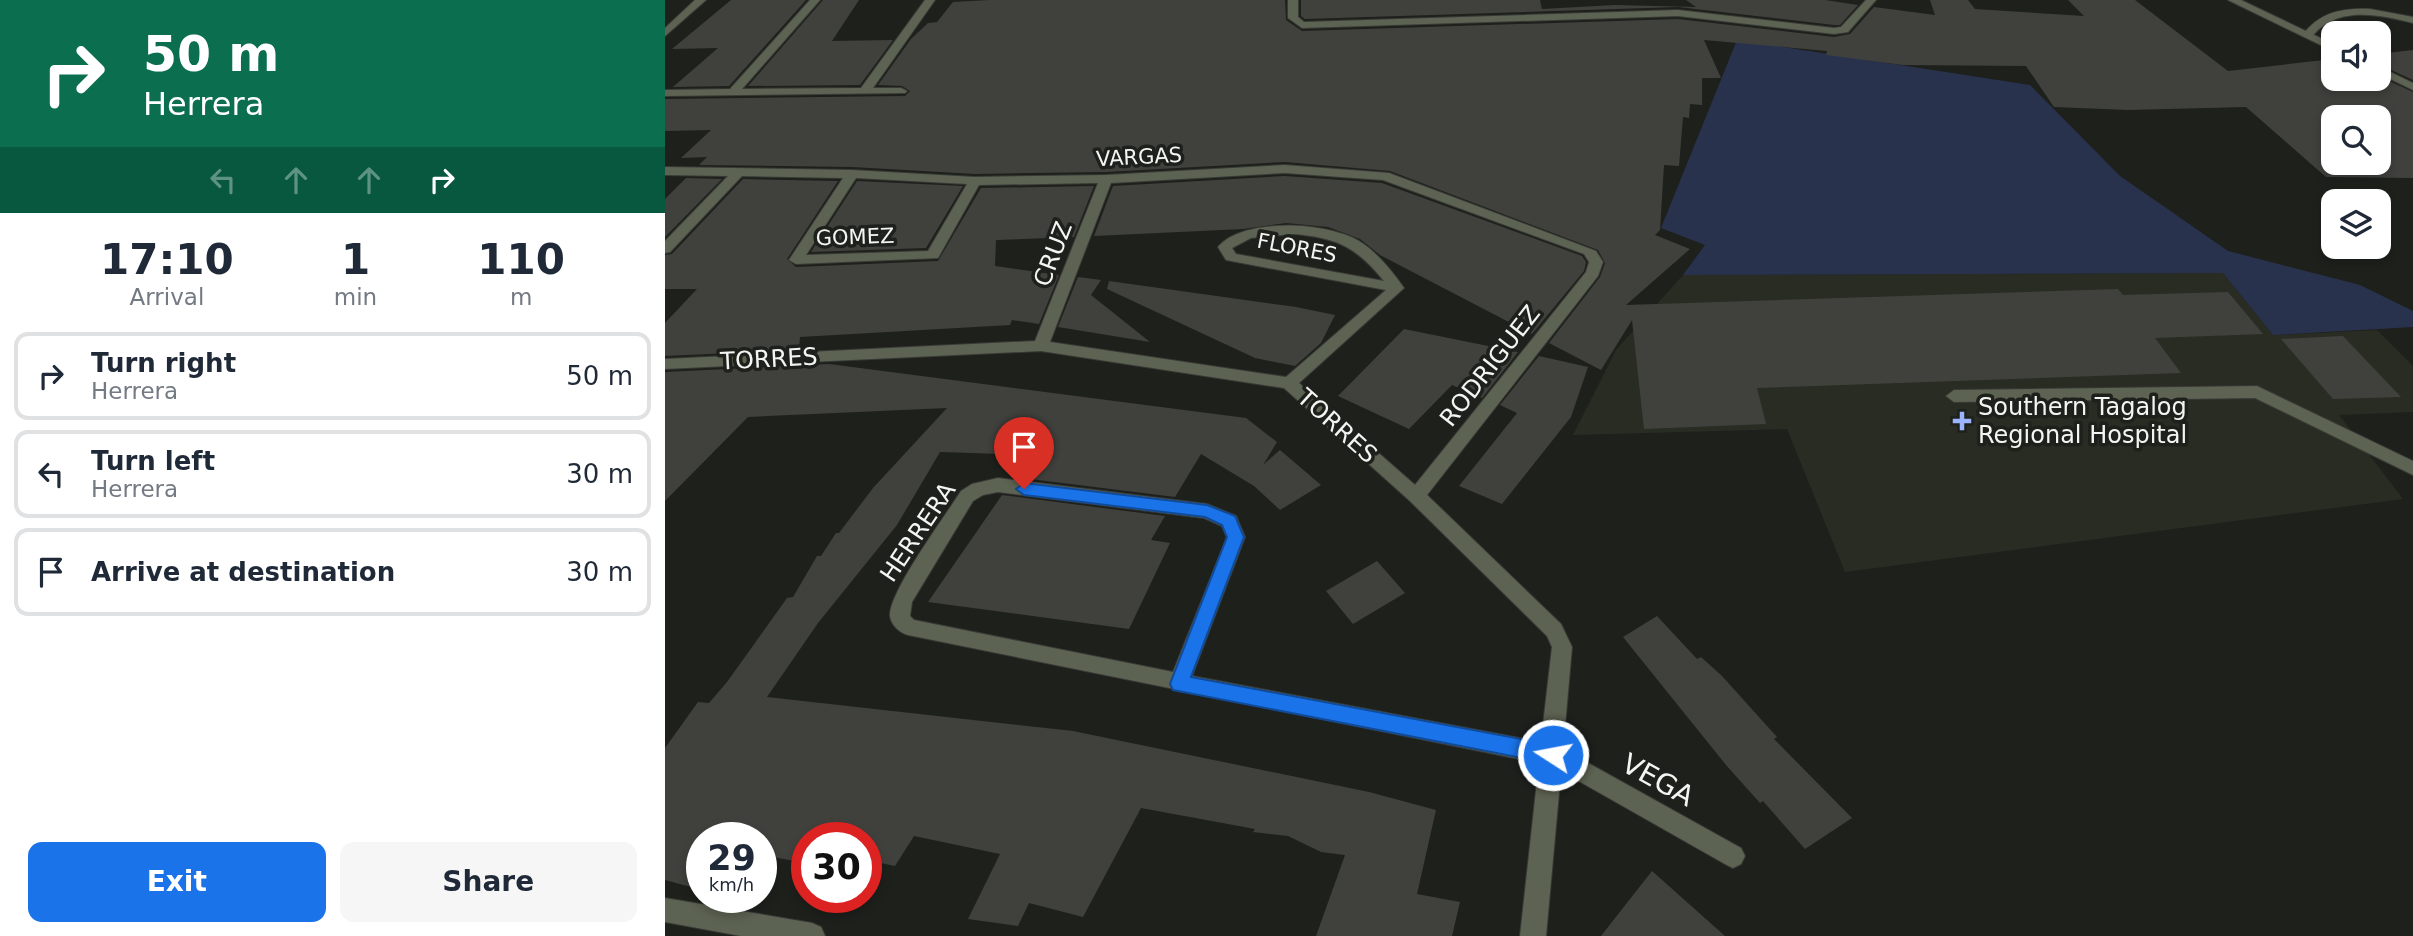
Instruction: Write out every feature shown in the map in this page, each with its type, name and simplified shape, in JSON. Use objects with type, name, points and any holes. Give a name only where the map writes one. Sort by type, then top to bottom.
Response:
[{"type":"street","points":[[666,31],[701,0]]},
{"type":"street","points":[[733,92],[815,0]]},
{"type":"street","points":[[865,92],[930,0]]},
{"type":"street","points":[[1293,0],[1293,18],[1302,25],[1678,13],[1840,31],[1871,0]]},
{"type":"street","points":[[2233,0],[2321,42]]},
{"type":"street","points":[[1673,1],[1678,13]]},
{"type":"street","points":[[2307,36],[2312,25],[2321,18],[2352,13],[2380,13],[2413,20]]},
{"type":"street","points":[[2391,76],[2413,87]]},
{"type":"street","points":[[665,93],[901,91]]},
{"type":"street","name":"VARGAS","points":[[665,171],[852,174],[975,181],[1106,179],[1285,169],[1385,177],[1589,251],[1596,262]]},
{"type":"street","points":[[666,247],[739,172]]},
{"type":"street","name":"GOMEZ","points":[[852,174],[796,260],[933,255],[975,181]]},
{"type":"street","name":"CRUZ","points":[[1041,346],[1106,179]]},
{"type":"street","name":"FLORES","points":[[1325,232],[1367,251],[1397,288],[1230,257],[1226,247],[1234,238],[1250,233],[1325,232]]},
{"type":"street","name":"RODRIGUEZ","points":[[1416,496],[1593,273],[1596,262]]},
{"type":"street","points":[[1289,383],[1397,288]]},
{"type":"street","name":"TORRES","points":[[665,364],[1041,346],[1289,383],[1416,496],[1554,630],[1562,647],[1563,664],[1533,936]]},
{"type":"street","points":[[1954,396],[2257,392],[2413,469]]},
{"type":"street","name":"HERRERA","points":[[1179,684],[1236,537],[1229,521],[1207,511],[998,485],[978,489],[967,496],[902,601],[900,618],[908,627],[1179,684],[1553,755]]},
{"type":"street","name":"VEGA","points":[[1553,755],[1733,856]]},
{"type":"street","points":[[665,910],[812,936]]},
{"type":"shaded area","points":[[1737,40],[2030,85],[2120,176],[2228,251],[2360,285],[2413,311],[2413,327],[2273,335],[2223,273],[1683,275],[1705,245],[1661,228]]},
{"type":"shaded area","name":"Southern Tagalog Regional Hospital","points":[[2223,273],[2273,335],[2377,330],[2413,366],[2413,412],[2339,415],[2403,499],[1845,572],[1787,429],[1573,435],[1616,350],[1683,275]]},
{"type":"building","points":[[731,0],[806,0],[729,86],[673,87],[718,48],[672,49]]},
{"type":"building","points":[[823,0],[859,0],[832,41],[893,40],[860,85],[748,86]]},
{"type":"building","points":[[1285,0],[1286,20],[1302,31],[1678,19],[1834,37],[1850,34],[1874,7],[1935,15],[1930,0],[1968,0],[1975,9],[2084,16],[2068,0],[2135,0],[2228,71],[2321,60],[2321,91],[2391,91],[2391,82],[2413,92],[2413,178],[2324,175],[2391,175],[2391,105],[2321,105],[2321,173],[2246,107],[2128,110],[2054,107],[2026,66],[1903,65],[1826,55],[1827,51],[1704,40],[1721,78],[1702,78],[1702,105],[1690,104],[1689,118],[1683,117],[1679,166],[1664,165],[1660,230],[1655,235],[1690,249],[1626,305],[2118,289],[2123,295],[2228,292],[2263,334],[2155,338],[2181,373],[1757,388],[1766,424],[1644,429],[1632,320],[1601,370],[1549,343],[1600,277],[1605,263],[1598,250],[1390,171],[1285,162],[1106,172],[975,174],[852,167],[699,165],[707,157],[681,158],[711,130],[665,131],[665,99],[905,96],[910,91],[902,86],[878,85],[911,39],[928,23],[937,22],[953,2]]},
{"type":"building","points":[[1301,0],[1540,0],[1542,9],[1615,5],[1696,7],[1686,0],[1825,0],[1858,5],[1840,25],[1834,25],[1678,7],[1305,19],[1301,16]]},
{"type":"building","points":[[2413,50],[2413,80],[2391,70],[2391,53]]},
{"type":"building","points":[[1285,176],[1382,183],[1582,256],[1586,262],[1584,271],[1532,334],[1380,255],[1360,239],[1328,227],[1286,223],[1243,229],[1094,236],[1113,186]]},
{"type":"building","points":[[686,178],[722,179],[665,237],[665,199]]},
{"type":"building","points":[[743,179],[838,181],[787,259],[796,267],[938,261],[981,188],[1094,186],[1074,237],[996,240],[995,266],[1059,275],[1039,324],[1012,320],[1010,325],[800,337],[799,350],[665,356],[665,323],[697,289],[665,289],[665,255],[672,254]]},
{"type":"building","points":[[857,181],[963,186],[926,248],[811,252]]},
{"type":"building","points":[[1078,277],[1101,280],[1091,295],[1150,342],[1058,327]]},
{"type":"building","points":[[1109,281],[1296,307],[1335,315],[1321,343],[1295,366],[1255,358],[1107,289]]},
{"type":"building","points":[[1404,329],[1518,352],[1482,398],[1452,385],[1409,429],[1338,396]]},
{"type":"building","points":[[2343,336],[2401,397],[2333,399],[2281,339]]},
{"type":"building","points":[[1539,356],[1588,367],[1571,417],[1502,504],[1459,486],[1517,413],[1500,405]]},
{"type":"building","points":[[829,364],[1246,418],[1277,442],[1263,465],[1280,450],[1321,485],[1280,510],[1254,486],[1201,454],[1175,497],[1014,477],[1030,455],[940,452],[897,525],[818,623],[767,697],[1073,731],[1369,792],[1436,810],[1417,894],[1460,902],[1452,936],[1316,936],[1345,855],[1321,852],[1288,836],[1253,832],[1255,829],[1141,808],[1083,917],[1029,903],[1018,926],[968,919],[1000,854],[914,836],[895,866],[882,863],[882,822],[791,822],[791,860],[777,858],[777,822],[686,822],[686,886],[665,880],[665,748],[698,702],[709,703],[727,682],[787,598],[793,597],[817,556],[821,556],[873,488],[947,408],[748,417],[665,501],[665,372]]},
{"type":"building","points":[[1002,495],[1165,516],[1151,540],[1170,543],[1129,629],[928,602]]},
{"type":"building","points":[[1377,561],[1405,593],[1353,624],[1326,591]]},
{"type":"building","points":[[1657,616],[1697,659],[1701,657],[1722,676],[1777,737],[1774,739],[1852,818],[1805,849],[1763,801],[1760,803],[1623,637]]},
{"type":"building","points":[[1652,871],[1725,936],[1601,936]]},
{"type":"place","name":"Southern Tagalog Regional Hospital","points":[[1962,421]]},
{"type":"route","points":[[1024,489],[1207,511],[1229,521],[1236,537],[1179,684],[1553,755]]}]
